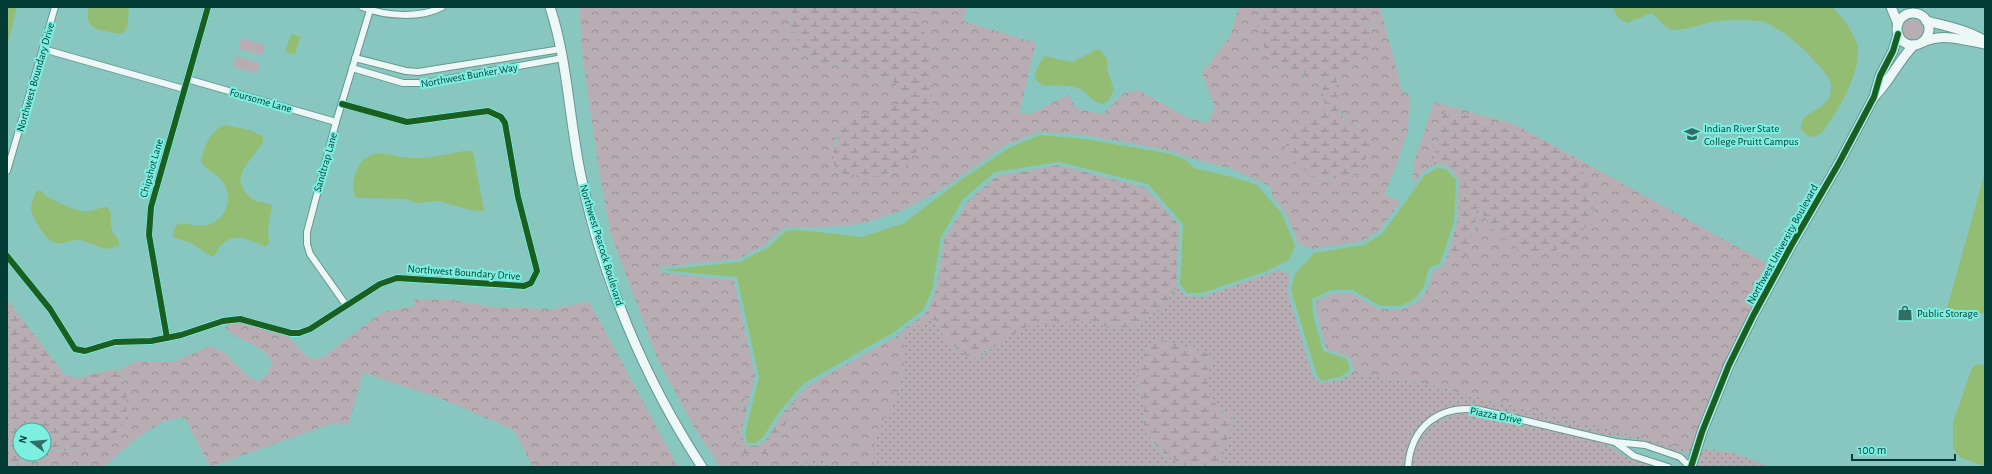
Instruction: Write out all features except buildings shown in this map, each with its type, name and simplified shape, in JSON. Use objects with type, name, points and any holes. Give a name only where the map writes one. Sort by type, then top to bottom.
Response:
[{"type":"street","name":"Northwest Boundary Drive","points":[[7,171],[55,7]]},
{"type":"street","name":"Chipshot Lane","points":[[167,338],[149,234],[149,222],[151,207],[208,7]]},
{"type":"street","points":[[362,7],[370,10],[415,15],[435,11],[442,7]]},
{"type":"street","name":"Northwest Peacock Boulevard","points":[[550,7],[562,53],[581,177],[595,232],[624,317],[647,370],[671,416],[702,467]]},
{"type":"street","points":[[1891,7],[1898,24],[1898,34],[1904,42],[1914,45],[1934,37],[1944,36],[1985,42]]},
{"type":"street","name":"Sandtrap Lane","points":[[346,305],[310,254],[306,244],[308,224],[336,122],[370,10]]},
{"type":"street","points":[[1898,24],[1910,10],[1920,15],[1926,21],[1958,28],[1985,42]]},
{"type":"street","points":[[1923,42],[1928,33],[1926,21]]},
{"type":"street","name":"Northwest University Boulevard","points":[[1691,467],[1708,417],[1753,316],[1839,163],[1874,97],[1880,76],[1893,51],[1898,34]]},
{"type":"street","name":"Northwest University Boulevard","points":[[1874,97],[1885,86],[1905,54],[1914,45]]},
{"type":"street","points":[[43,49],[184,89]]},
{"type":"street","name":"Northwest Bunker Way","points":[[355,58],[406,71],[418,72],[562,53]]},
{"type":"street","name":"Northwest Bunker Way","points":[[352,68],[403,82],[426,83],[562,53]]},
{"type":"street","name":"Foursome Lane","points":[[187,79],[336,122]]},
{"type":"street","name":"Northwest Boundary Drive","points":[[7,256],[50,310],[75,349],[85,351],[115,342],[151,341],[167,338],[223,321],[240,319],[291,333],[299,333],[310,329],[380,284],[397,278],[524,286],[531,283],[537,271],[518,196],[505,123],[501,117],[488,111],[407,122],[342,104]]},
{"type":"street","name":"Piazza Drive","points":[[1408,467],[1411,448],[1420,430],[1435,417],[1457,409],[1480,410],[1616,442],[1639,444],[1680,456],[1691,467]]},
{"type":"street","name":"Piazza Drive","points":[[1616,442],[1634,456],[1668,467]]},
{"type":"green space","points":[[579,7],[794,7],[791,13],[790,28],[806,54],[824,63],[845,65],[894,82],[901,91],[899,104],[837,134],[833,148],[833,164],[931,89],[930,67],[923,35],[908,7],[967,7],[963,21],[1036,43],[1019,113],[1030,114],[1068,95],[1077,109],[1103,114],[1124,93],[1138,90],[1186,117],[1207,123],[1215,108],[1202,73],[1230,36],[1239,7],[1259,7],[1257,25],[1284,67],[1304,75],[1320,77],[1326,110],[1307,123],[1324,179],[1351,177],[1360,128],[1345,118],[1341,112],[1337,99],[1336,74],[1354,66],[1371,26],[1367,7],[1380,7],[1387,34],[1386,38],[1389,39],[1402,91],[1410,95],[1408,130],[1397,164],[1384,194],[1400,202],[1379,231],[1363,241],[1313,249],[1299,245],[1286,213],[1273,197],[1270,186],[1230,168],[1189,158],[1171,151],[1085,135],[1039,132],[1006,145],[939,191],[901,211],[868,222],[844,226],[784,228],[765,245],[738,259],[661,267],[659,271],[663,273],[734,280],[752,362],[735,443],[745,453],[780,436],[798,395],[811,384],[904,332],[905,363],[895,402],[880,441],[873,467],[833,467],[822,461],[809,461],[790,467],[720,467],[694,427],[658,360],[611,235],[598,164],[583,59]]},
{"type":"green space","points":[[794,7],[908,7],[918,20],[929,41],[933,107],[925,139],[905,167],[875,177],[844,174],[833,164],[836,141],[846,120],[887,109],[899,104],[901,91],[894,82],[845,65],[824,63],[806,54],[790,28],[791,13]]},
{"type":"green space","points":[[1259,7],[1367,7],[1371,32],[1365,55],[1360,61],[1345,71],[1336,74],[1339,111],[1343,118],[1367,133],[1370,148],[1362,167],[1351,177],[1324,179],[1313,176],[1292,162],[1285,148],[1288,136],[1295,125],[1307,123],[1326,110],[1320,77],[1294,71],[1285,67],[1271,56],[1265,49],[1258,33]]},
{"type":"green space","points":[[1913,19],[1920,22],[1923,29],[1920,36],[1913,39],[1906,36],[1903,29],[1906,22]]},
{"type":"green space","points":[[242,38],[265,45],[262,55],[238,49]]},
{"type":"green space","points":[[236,56],[260,63],[257,73],[233,67]]},
{"type":"green space","points":[[1434,102],[1514,124],[1547,142],[1503,128],[1443,113],[1437,148],[1430,167],[1422,173],[1413,185],[1413,165]]},
{"type":"green space","points":[[1446,109],[1547,142],[1562,150],[1580,165],[1591,195],[1594,209],[1586,226],[1573,244],[1538,256],[1519,251],[1496,233],[1477,206],[1474,230],[1464,258],[1446,259],[1457,223],[1459,179],[1447,165],[1436,164],[1430,167],[1437,148],[1443,113]]},
{"type":"green space","points":[[1562,150],[1768,264],[1773,264],[1780,252],[1783,253],[1705,410],[1691,449],[1421,383],[1349,375],[1354,371],[1350,357],[1326,349],[1317,315],[1316,301],[1332,294],[1352,294],[1379,309],[1402,309],[1418,302],[1428,288],[1433,271],[1443,266],[1446,259],[1454,259],[1474,230],[1477,206],[1496,233],[1580,165]]},
{"type":"green space","points":[[1059,165],[1146,188],[1179,225],[1177,287],[1164,306],[1134,327],[1110,328],[1091,322],[988,349],[977,360],[964,354],[951,344],[941,332],[934,319],[896,335],[927,312],[936,290],[944,239],[967,202],[997,176]]},
{"type":"green space","points":[[1278,270],[1288,273],[1290,278],[1287,290],[1313,377],[1320,383],[1341,380],[1349,375],[1421,383],[1692,449],[1686,453],[1680,452],[1633,438],[1605,435],[1479,406],[1464,406],[1438,412],[1427,418],[1418,427],[1411,438],[1406,452],[1404,467],[1220,467],[1233,421],[1232,414],[1220,408],[1210,394],[1208,382],[1211,362],[1210,354],[1162,340],[1154,341],[1144,354],[1137,375],[1138,389],[1145,404],[1142,420],[1154,446],[1167,457],[1175,460],[1179,467],[873,467],[877,435],[900,389],[904,361],[904,332],[934,319],[945,338],[951,344],[970,358],[977,360],[1003,339],[1026,327],[1060,322],[1091,322],[1110,328],[1134,327],[1164,306],[1177,287],[1186,296],[1202,297]]},
{"type":"green space","points":[[7,299],[65,375],[78,378],[112,369],[118,373],[125,386],[127,410],[123,424],[113,436],[101,445],[80,451],[52,450],[52,422],[12,422],[12,462],[19,462],[7,467]]},
{"type":"green space","points":[[414,300],[452,300],[495,307],[553,309],[589,301],[678,467],[533,467],[514,430],[437,397],[363,373],[348,425],[333,423],[210,467],[185,418],[163,422],[152,428],[141,435],[103,467],[10,467],[20,462],[52,462],[52,451],[78,451],[125,383],[117,371],[134,362],[175,361],[210,346],[224,352],[250,378],[260,381],[269,372],[272,361],[267,354],[260,349],[232,334],[226,329],[222,322],[233,319],[289,337],[303,353],[311,359],[322,358],[382,312],[415,306]]},
{"type":"green space","points":[[1162,340],[1210,354],[1212,360],[1210,367],[1222,411],[1232,414],[1233,421],[1220,467],[1179,467],[1175,460],[1164,454],[1159,449],[1151,439],[1145,427],[1142,418],[1143,400],[1137,383],[1138,372],[1142,358],[1154,341]]},
{"type":"green space","points":[[752,362],[755,376],[741,434],[746,445],[758,446],[766,440],[782,414],[798,395],[780,436],[762,456],[745,453],[734,443],[750,377]]},
{"type":"green space","points":[[1471,413],[1605,443],[1628,458],[1655,467],[1412,467],[1418,444],[1430,427],[1447,417]]},
{"type":"green space","points":[[1700,449],[1730,452],[1771,467],[1694,467]]},
{"type":"green space","points":[[809,461],[822,461],[833,467],[790,467]]},
{"type":"shaded area","points":[[7,7],[17,7],[7,46]]},
{"type":"shaded area","points":[[89,7],[129,7],[127,28],[121,34],[96,28],[91,25],[89,21]]},
{"type":"shaded area","points":[[1612,7],[1833,7],[1853,34],[1857,44],[1857,64],[1843,100],[1825,129],[1819,135],[1809,137],[1801,130],[1802,123],[1805,117],[1826,101],[1830,95],[1830,82],[1824,72],[1808,54],[1777,29],[1761,21],[1735,20],[1714,22],[1673,30],[1666,27],[1653,14],[1649,14],[1627,23],[1618,18]]},
{"type":"shaded area","points":[[291,34],[300,37],[295,55],[285,52]]},
{"type":"shaded area","points":[[1096,50],[1100,50],[1107,59],[1107,69],[1114,90],[1108,101],[1103,104],[1096,102],[1083,91],[1075,87],[1042,85],[1035,79],[1035,73],[1044,56],[1072,62]]},
{"type":"shaded area","points":[[224,125],[250,130],[263,137],[263,141],[259,149],[244,169],[241,176],[241,183],[244,191],[252,199],[270,204],[272,206],[268,230],[269,240],[268,245],[265,247],[243,238],[232,238],[219,247],[214,256],[211,256],[191,243],[173,237],[173,231],[176,225],[207,225],[214,222],[226,208],[228,195],[223,182],[218,176],[206,168],[201,161],[211,135]]},
{"type":"shaded area","points":[[1040,135],[1085,139],[1171,154],[1186,160],[1194,168],[1236,178],[1257,185],[1282,214],[1295,246],[1289,260],[1264,272],[1202,293],[1187,293],[1180,284],[1183,224],[1148,184],[1059,162],[995,172],[963,199],[941,237],[932,290],[923,310],[894,332],[803,384],[779,412],[763,437],[756,443],[748,443],[745,435],[759,377],[737,277],[663,270],[740,262],[767,248],[786,231],[799,230],[862,237],[904,223],[958,182],[1009,148]]},
{"type":"shaded area","points":[[472,151],[474,157],[484,211],[469,210],[440,201],[416,203],[406,199],[356,197],[353,185],[356,171],[359,165],[369,156],[375,154],[388,154],[407,158],[425,158]]},
{"type":"shaded area","points":[[1437,168],[1446,169],[1456,180],[1454,222],[1440,263],[1429,268],[1424,286],[1415,299],[1400,306],[1380,306],[1353,290],[1331,290],[1312,299],[1313,315],[1323,351],[1347,359],[1350,370],[1340,377],[1322,381],[1317,375],[1291,290],[1295,274],[1314,253],[1364,245],[1382,234],[1424,176]]},
{"type":"shaded area","points":[[1985,172],[1985,313],[1944,319]]},
{"type":"shaded area","points":[[37,191],[42,191],[44,195],[78,210],[89,211],[107,207],[111,212],[111,228],[119,241],[119,245],[108,249],[78,240],[59,243],[52,242],[40,229],[32,213],[32,204]]},
{"type":"shaded area","points":[[1977,364],[1985,365],[1985,466],[1961,458],[1953,448],[1953,422],[1972,368]]},
{"type":"cycle path","points":[[167,338],[149,235],[151,207],[208,7]]},
{"type":"cycle path","points":[[1691,467],[1702,432],[1729,365],[1753,316],[1839,163],[1874,97],[1880,76],[1893,51],[1898,34]]},
{"type":"cycle path","points":[[7,256],[50,309],[75,349],[85,351],[115,342],[151,341],[181,335],[223,321],[240,319],[291,333],[299,333],[310,329],[380,284],[397,278],[524,286],[531,283],[537,271],[518,197],[505,123],[501,117],[488,111],[407,122],[342,104]]},
{"type":"place","name":"Indian River State College Pruitt Campus","points":[[1692,134]]},
{"type":"place","name":"Public Storage","points":[[1905,313]]}]
